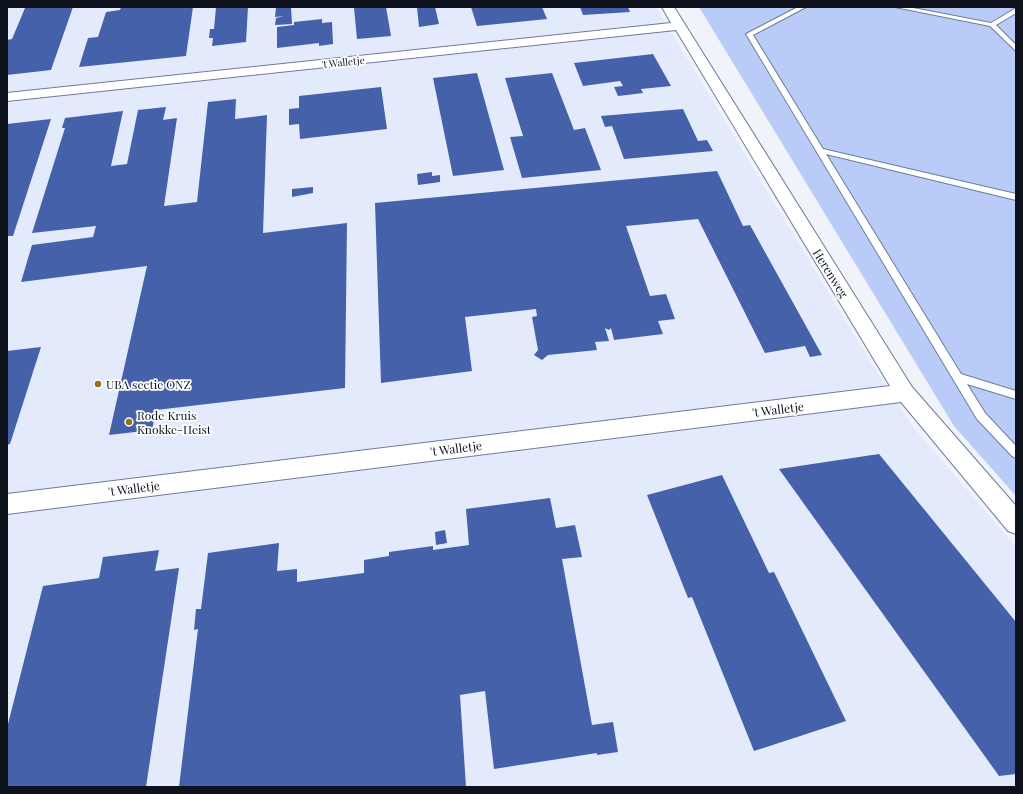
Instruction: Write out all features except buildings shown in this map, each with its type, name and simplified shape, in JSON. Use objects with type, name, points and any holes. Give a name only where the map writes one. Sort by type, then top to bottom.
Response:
[{"type":"street","name":"Herenweg","points":[[668,7],[905,393],[1016,523]]},
{"type":"street","name":"'t Walletje","points":[[7,97],[679,26]]},
{"type":"street","name":"'t Walletje","points":[[7,504],[905,393]]},
{"type":"lane","points":[[803,7],[748,34],[981,416],[1016,453]]},
{"type":"lane","points":[[898,7],[992,25],[1016,49]]},
{"type":"lane","points":[[992,25],[1016,10]]},
{"type":"lane","points":[[818,150],[1016,197]]},
{"type":"lane","points":[[957,377],[1016,395]]},
{"type":"shaded area","points":[[7,7],[656,7],[868,358],[913,427],[1016,547],[1016,787],[7,787]]},
{"type":"shaded area","points":[[699,7],[1016,7],[1016,496],[954,426]]},
{"type":"place","name":"UBA sectie ONZ","points":[[98,384]]},
{"type":"place","name":"Rode Kruis Knokke-Heist","points":[[129,422]]}]
